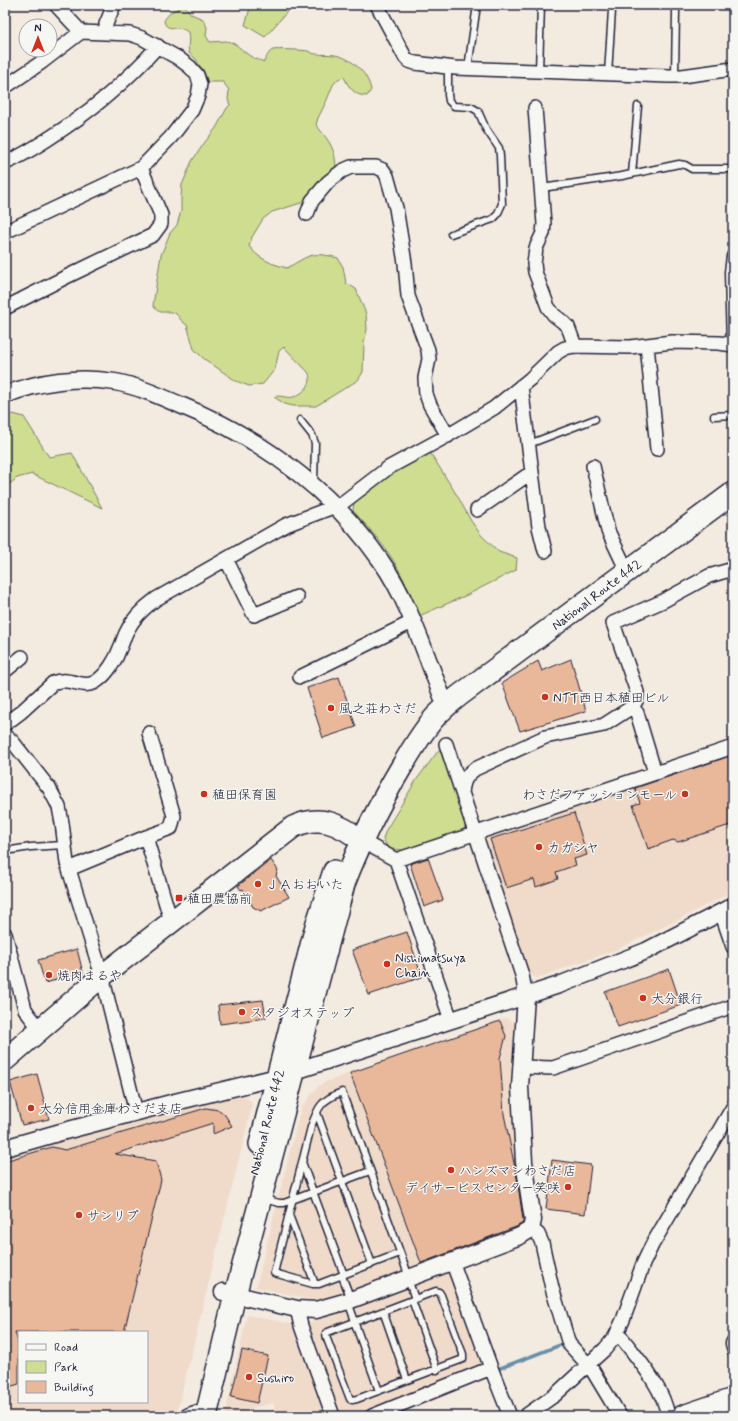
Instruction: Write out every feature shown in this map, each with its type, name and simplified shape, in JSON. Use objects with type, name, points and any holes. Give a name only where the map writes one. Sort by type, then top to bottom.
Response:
[{"type":"highway","name":"National Route 442","points":[[196,1416],[286,1075],[344,884],[356,836],[388,790],[418,739],[452,699],[733,493]]},
{"type":"highway","points":[[5,1060],[102,976],[277,839],[300,824],[311,820],[319,821],[337,826],[356,836]]},
{"type":"highway","name":"National Route 442","points":[[229,1293],[261,1198],[286,1075]]},
{"type":"highway","points":[[682,1416],[733,1399]]},
{"type":"highway","points":[[728,1416],[733,1414]]},
{"type":"street","points":[[56,5],[81,32]]},
{"type":"street","points":[[106,33],[106,24],[114,5]]},
{"type":"street","points":[[377,5],[407,59],[415,64],[468,68],[675,76],[733,69]]},
{"type":"street","points":[[5,87],[42,62],[81,32],[130,34],[142,38],[158,46],[190,67],[197,75],[200,84],[198,96],[192,110],[171,137],[141,168],[5,232]]},
{"type":"street","points":[[5,163],[31,150],[81,117],[117,88],[158,46]]},
{"type":"street","points":[[535,108],[544,229],[536,248],[534,264],[535,272],[548,308],[568,327],[575,346]]},
{"type":"street","points":[[307,214],[312,201],[328,182],[346,169],[376,167],[380,168],[386,173],[396,208],[405,263],[408,296],[429,353],[425,378],[426,394],[430,405],[448,436]]},
{"type":"street","points":[[5,308],[153,236],[161,224],[160,215],[141,168]]},
{"type":"street","points":[[5,724],[21,712],[52,683],[58,680],[86,685],[97,681],[103,676],[114,660],[120,650],[127,630],[132,623],[148,606],[176,587],[286,525],[336,507],[354,495],[388,468],[448,436],[494,408],[521,386],[558,352],[568,347],[575,346],[606,347],[672,342],[719,343],[731,345]]},
{"type":"street","points":[[647,345],[657,449]]},
{"type":"street","points":[[5,395],[31,386],[62,381],[102,381],[134,387],[193,410],[237,432],[275,455],[336,507],[381,561],[395,585],[412,622],[452,699]]},
{"type":"street","points":[[521,386],[539,527],[545,552]]},
{"type":"street","points":[[593,466],[608,531],[627,571]]},
{"type":"street","points":[[477,510],[532,472]]},
{"type":"street","points":[[226,559],[254,616],[298,596]]},
{"type":"street","points":[[462,793],[466,776],[475,769],[545,737],[559,733],[600,727],[632,707],[636,701],[637,692],[613,623],[662,601],[709,576],[733,569]]},
{"type":"street","points":[[300,677],[412,622]]},
{"type":"street","points":[[5,671],[22,658]]},
{"type":"street","points":[[632,707],[637,713],[655,773]]},
{"type":"street","points":[[69,869],[146,837],[172,828],[174,816],[149,733]]},
{"type":"street","points":[[5,735],[12,741],[55,797],[61,814],[64,845],[69,869],[102,976],[136,1112]]},
{"type":"street","points":[[229,1293],[297,1309],[316,1310],[350,1300],[520,1236],[531,1229],[533,1220],[527,1186],[520,1092],[520,1067],[525,1024],[526,996],[522,975],[446,744]]},
{"type":"street","points":[[396,860],[733,747]]},
{"type":"street","points":[[356,836],[396,860],[451,1020]]},
{"type":"street","points":[[146,837],[171,921]]},
{"type":"street","points":[[5,1148],[136,1112],[286,1075],[526,996],[620,962],[670,940],[727,909],[733,947]]},
{"type":"street","points":[[5,934],[25,1009],[40,1029]]},
{"type":"street","points":[[520,1067],[553,1068],[733,1006]]},
{"type":"street","points":[[525,1416],[555,1395],[605,1349],[618,1333],[652,1245],[733,1107]]},
{"type":"street","points":[[531,1229],[538,1234],[542,1243],[552,1288],[569,1344],[596,1374],[620,1416]]},
{"type":"street","points":[[452,1261],[510,1416]]},
{"type":"street","points":[[297,1309],[301,1326],[333,1416]]},
{"type":"street","points":[[618,1333],[657,1386],[663,1398],[668,1416]]},
{"type":"street","points":[[372,1416],[491,1368]]},
{"type":"lane","points":[[468,68],[477,5]]},
{"type":"lane","points":[[539,71],[541,5]]},
{"type":"lane","points":[[608,74],[612,10]]},
{"type":"lane","points":[[675,76],[676,11]]},
{"type":"lane","points":[[448,67],[449,101],[454,106],[471,108],[478,111],[486,129],[498,148],[500,156],[502,204],[493,219],[451,234]]},
{"type":"lane","points":[[632,174],[638,106]]},
{"type":"lane","points":[[542,188],[632,174],[679,164],[685,165],[692,170],[733,169]]},
{"type":"lane","points":[[731,345],[728,272],[730,256],[733,250]]},
{"type":"lane","points":[[714,416],[733,415]]},
{"type":"lane","points":[[529,444],[595,419]]},
{"type":"lane","points":[[300,420],[312,435],[315,443],[313,486]]},
{"type":"lane","points":[[5,851],[31,847],[64,845]]},
{"type":"lane","points":[[400,1254],[315,1284],[274,1273],[311,1127],[324,1101],[329,1097],[342,1092],[400,1254],[408,1277],[437,1370]]},
{"type":"lane","points":[[317,1113],[372,1264]]},
{"type":"lane","points":[[302,1162],[343,1275],[355,1321],[379,1391]]},
{"type":"lane","points":[[261,1198],[280,1203],[293,1200],[370,1171]]},
{"type":"lane","points":[[289,1215],[315,1284]]},
{"type":"lane","points":[[432,1292],[439,1292],[463,1354],[463,1359],[354,1400],[350,1399],[326,1333],[383,1311],[432,1292]]},
{"type":"lane","points":[[383,1311],[408,1380]]},
{"type":"lane","points":[[733,1338],[728,1342],[733,1357]]},
{"type":"shaded area","points":[[733,753],[733,891],[618,949],[537,978],[530,975],[486,843],[489,834]]},
{"type":"shaded area","points":[[505,1018],[518,1024],[513,1072],[516,1140],[526,1227],[325,1299],[312,1300],[256,1287],[299,1115],[302,1107],[316,1089],[323,1083]]},
{"type":"shaded area","points":[[235,1096],[247,1097],[251,1101],[252,1106],[176,1416],[5,1416],[5,1155],[145,1113]]},
{"type":"shaded area","points":[[436,1275],[451,1275],[480,1356],[479,1366],[475,1369],[360,1416],[277,1416],[273,1403],[225,1416],[247,1315],[291,1324],[310,1323]]},
{"type":"green space","points":[[251,5],[293,5],[265,37],[245,25]]},
{"type":"green space","points":[[185,6],[191,14],[203,19],[207,27],[206,36],[210,42],[230,42],[252,57],[264,62],[273,50],[308,51],[315,54],[335,55],[347,59],[358,67],[363,72],[371,90],[367,96],[359,95],[348,85],[344,77],[338,79],[333,85],[316,125],[331,146],[335,157],[336,171],[304,202],[272,212],[263,219],[252,237],[249,246],[261,258],[287,268],[306,257],[316,255],[338,258],[343,267],[346,283],[356,289],[366,314],[367,330],[364,342],[363,372],[358,380],[316,406],[293,406],[285,404],[274,397],[296,396],[303,392],[308,386],[310,379],[308,372],[284,347],[279,351],[275,369],[263,384],[249,386],[236,381],[203,358],[194,349],[187,325],[182,322],[173,312],[158,311],[153,305],[161,255],[170,233],[177,225],[181,211],[182,185],[192,161],[216,128],[230,105],[228,100],[229,90],[223,82],[208,82],[203,69],[196,59],[189,53],[188,32],[179,28],[168,27],[165,24],[164,21],[170,13]]},
{"type":"green space","points":[[13,414],[24,417],[49,457],[72,453],[102,508],[32,474],[17,478],[5,488],[5,417]]},
{"type":"green space","points":[[426,453],[431,454],[481,535],[499,552],[517,558],[516,570],[467,595],[419,616],[406,584],[394,561],[377,537],[353,511],[354,502],[385,474]]},
{"type":"green space","points":[[442,746],[467,821],[464,829],[403,850],[391,849],[387,846],[383,839],[386,830],[417,779]]},
{"type":"building","name":"NTT西日本稙田ビル","points":[[571,659],[586,711],[520,731],[502,683],[538,661],[542,671]]},
{"type":"building","name":"風之荘わさだ","points":[[339,677],[356,727],[323,738],[307,688]]},
{"type":"building","name":"わさだファッションモール","points":[[733,755],[733,824],[678,842],[673,840],[648,849],[633,805],[640,803],[635,788]]},
{"type":"building","name":"カガシヤ","points":[[574,813],[587,855],[574,859],[576,865],[556,872],[558,879],[536,887],[534,879],[506,888],[490,839]]},
{"type":"building","points":[[428,858],[443,900],[424,907],[410,864]]},
{"type":"building","name":"ＪＡおおいた","points":[[271,860],[278,870],[276,876],[289,897],[261,911],[253,907],[243,889],[241,890],[238,886]]},
{"type":"building","name":"Nishimatsuya Chain","points":[[407,932],[422,977],[369,995],[352,950]]},
{"type":"building","points":[[77,949],[83,973],[45,983],[38,960]]},
{"type":"building","name":"大分銀行","points":[[669,969],[681,1005],[618,1027],[605,992]]},
{"type":"building","name":"スタジオステップ","points":[[263,1000],[266,1018],[220,1024],[218,1005]]},
{"type":"building","name":"ハンズマンわさだ店","points":[[500,1021],[506,1036],[500,1058],[504,1114],[517,1178],[523,1223],[421,1263],[350,1073]]},
{"type":"building","name":"大分信用金庫わさだ支店","points":[[37,1074],[49,1119],[22,1125],[10,1082]]},
{"type":"building","name":"サンリブ","points":[[206,1108],[219,1110],[225,1115],[232,1126],[213,1134],[213,1123],[115,1154],[156,1161],[161,1180],[124,1331],[15,1332],[18,1342],[18,1384],[5,1388],[5,1161],[52,1147],[65,1150]]},
{"type":"building","name":"デイサービスセンター笑咲","points":[[552,1160],[591,1165],[585,1214],[546,1209]]},
{"type":"building","name":"Sushiro","points":[[242,1350],[268,1356],[257,1403],[231,1397]]},
{"type":"waterway","points":[[498,1369],[563,1344],[565,1346]]},
{"type":"place","name":"NTT西日本稙田ビル","points":[[545,697]]},
{"type":"place","name":"風之荘わさだ","points":[[331,708]]},
{"type":"place","name":"稙田保育園","points":[[204,794]]},
{"type":"place","name":"わさだファッションモール","points":[[685,794]]},
{"type":"place","name":"カガシヤ","points":[[539,847]]},
{"type":"place","name":"ＪＡおおいた","points":[[258,884]]},
{"type":"place","name":"稙田農協前","points":[[179,898]]},
{"type":"place","name":"Nishimatsuya Chain","points":[[387,964]]},
{"type":"place","name":"焼肉まるや","points":[[49,975]]},
{"type":"place","name":"大分銀行","points":[[643,998]]},
{"type":"place","name":"スタジオステップ","points":[[242,1012]]},
{"type":"place","name":"大分信用金庫わさだ支店","points":[[31,1108]]},
{"type":"place","name":"ハンズマンわさだ店","points":[[451,1170]]},
{"type":"place","name":"デイサービスセンター笑咲","points":[[568,1187]]},
{"type":"place","name":"サンリブ","points":[[79,1215]]},
{"type":"place","name":"Sushiro","points":[[249,1377]]}]
